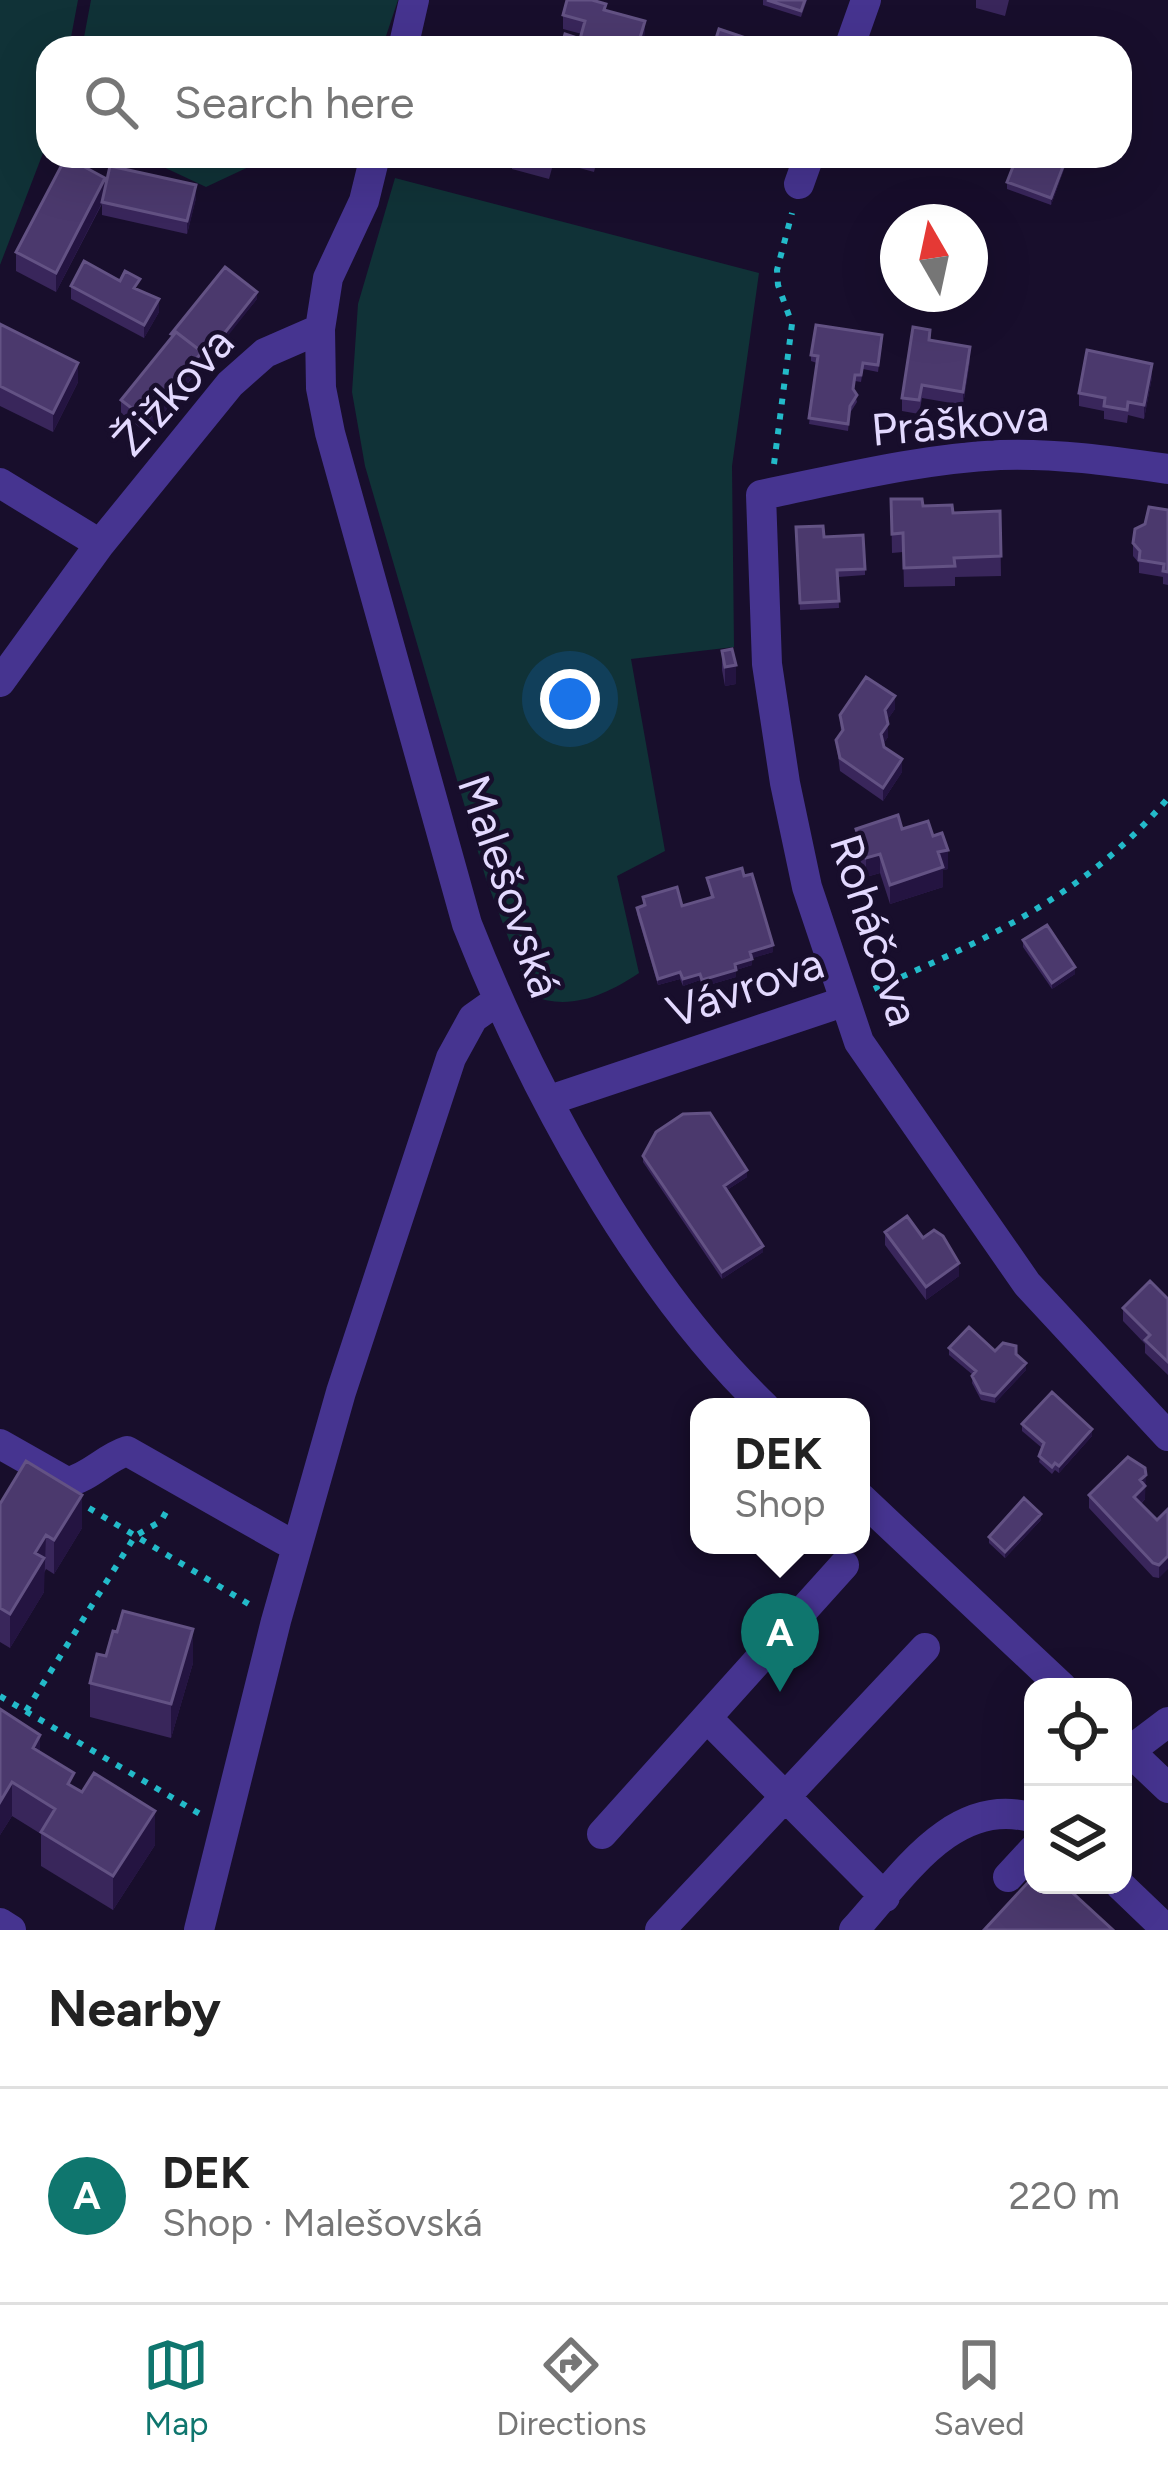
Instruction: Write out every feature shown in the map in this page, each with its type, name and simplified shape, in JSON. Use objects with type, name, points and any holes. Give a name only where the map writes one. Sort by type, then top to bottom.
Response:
[{"type":"street","points":[[406,36],[414,0]]},
{"type":"street","points":[[853,36],[864,5]]},
{"type":"street","points":[[320,329],[328,278],[364,201],[372,168]]},
{"type":"street","name":"Žižkova","points":[[2,676],[100,544],[230,383],[265,353],[320,329]]},
{"type":"street","name":"Malešovská","points":[[320,329],[321,388],[330,433],[441,839],[497,1001],[659,1285],[757,1398]]},
{"type":"street","name":"Práškova","points":[[760,495],[920,463],[1001,455],[1083,457],[1168,470]]},
{"type":"street","points":[[0,483],[100,544]]},
{"type":"street","name":"Roháčova","points":[[760,495],[766,664],[784,784],[807,887],[859,1042],[1027,1284],[1168,1436]]},
{"type":"street","points":[[199,1930],[276,1621],[341,1391],[451,1058],[473,1018],[497,1001]]},
{"type":"street","name":"Vávrova","points":[[550,1100],[843,1002]]},
{"type":"street","points":[[0,1444],[65,1500],[79,1480],[105,1458],[127,1451],[297,1544]]},
{"type":"street","points":[[870,1506],[1052,1678]]},
{"type":"street","points":[[602,1834],[844,1565]]},
{"type":"street","points":[[660,1930],[926,1648]]},
{"type":"street","points":[[707,1718],[885,1897]]},
{"type":"street","points":[[1132,1745],[1168,1722]]},
{"type":"street","points":[[1132,1756],[1168,1787]]},
{"type":"street","points":[[854,1930],[946,1830],[976,1817],[1024,1815]]},
{"type":"street","points":[[1008,1877],[1024,1860]]},
{"type":"street","points":[[1129,1894],[1167,1930]]},
{"type":"street","points":[[0,1923],[11,1930]]},
{"type":"path","points":[[760,495],[774,464],[792,324],[777,270],[804,170]]},
{"type":"path","name":"Vávrova","points":[[843,1002],[987,940],[1089,877],[1134,838],[1168,798]]},
{"type":"path","points":[[26,1711],[135,1536],[161,1521],[183,1480]]},
{"type":"path","points":[[65,1500],[87,1507],[276,1621]]},
{"type":"path","points":[[0,1696],[169,1799],[225,1826]]},
{"type":"green space","points":[[0,0],[78,0],[71,36],[36,36],[37,168],[0,265]]},
{"type":"green space","points":[[91,0],[398,0],[386,36],[84,36]]},
{"type":"green space","points":[[166,168],[246,168],[206,187]]},
{"type":"green space","points":[[395,178],[759,273],[732,466],[734,647],[631,659],[665,851],[617,876],[639,973],[587,999],[559,1002],[530,995],[486,879],[365,466],[352,392],[358,304]]},
{"type":"building","points":[[567,0],[592,0],[606,4],[604,10],[645,21],[641,36],[581,36],[585,21],[563,15]]},
{"type":"building","points":[[767,0],[805,0],[801,11]]},
{"type":"building","points":[[60,168],[86,168],[105,178],[56,273],[16,252]]},
{"type":"building","points":[[110,168],[196,185],[187,221],[102,202]]},
{"type":"building","points":[[1012,168],[1062,168],[1051,198],[1007,182]]},
{"type":"building","points":[[84,261],[120,281],[125,271],[140,279],[134,288],[159,299],[144,325],[71,286]]},
{"type":"building","points":[[225,267],[257,292],[204,359],[202,352],[176,332],[171,334]]},
{"type":"building","points":[[0,324],[78,363],[53,413],[0,386]]},
{"type":"building","points":[[816,325],[882,335],[878,365],[863,363],[861,375],[855,375],[857,395],[848,424],[809,418],[818,356],[811,355]]},
{"type":"building","points":[[913,327],[930,330],[929,340],[970,347],[963,392],[922,385],[919,400],[902,398]]},
{"type":"building","points":[[176,332],[202,352],[147,420],[121,400]]},
{"type":"building","points":[[1087,350],[1152,364],[1144,405],[1128,402],[1127,410],[1104,406],[1105,398],[1079,393]]},
{"type":"building","points":[[891,499],[922,499],[923,506],[952,505],[953,513],[1000,511],[1001,556],[954,558],[955,566],[904,568],[903,533],[892,534]]},
{"type":"building","points":[[1149,507],[1168,510],[1168,572],[1163,571],[1164,564],[1139,560],[1140,551],[1133,543],[1135,529],[1145,524]]},
{"type":"building","points":[[823,526],[824,537],[863,535],[865,569],[837,570],[839,601],[800,603],[796,527]]},
{"type":"building","points":[[732,649],[736,665],[725,667],[722,651]]},
{"type":"building","points":[[866,677],[895,696],[885,710],[888,724],[881,734],[884,747],[902,759],[883,788],[840,758],[836,740],[843,730],[840,715]]},
{"type":"building","points":[[898,815],[902,829],[928,821],[933,836],[942,833],[948,850],[938,852],[943,867],[890,885],[880,854],[866,858],[856,829]]},
{"type":"building","points":[[742,868],[744,876],[752,874],[773,945],[750,952],[752,959],[735,964],[736,970],[702,980],[700,974],[683,979],[680,972],[658,979],[637,908],[645,905],[643,897],[677,887],[682,906],[713,897],[707,878]]},
{"type":"building","points":[[1047,925],[1075,967],[1052,983],[1023,940]]},
{"type":"building","points":[[710,1113],[747,1170],[724,1186],[763,1246],[722,1272],[643,1156],[656,1132],[683,1114]]},
{"type":"building","points":[[907,1216],[923,1238],[934,1230],[943,1236],[959,1263],[926,1287],[885,1232]]},
{"type":"building","points":[[1150,1281],[1168,1299],[1168,1362],[1123,1308]]},
{"type":"building","points":[[969,1327],[995,1351],[1003,1343],[1016,1346],[1016,1354],[1026,1363],[995,1396],[981,1393],[972,1376],[976,1371],[949,1348]]},
{"type":"building","points":[[1052,1392],[1092,1429],[1059,1466],[1052,1467],[1039,1456],[1044,1443],[1022,1424]]},
{"type":"building","points":[[1128,1457],[1145,1468],[1146,1475],[1140,1480],[1145,1486],[1134,1497],[1157,1520],[1168,1509],[1168,1556],[1159,1565],[1089,1495]]},
{"type":"building","points":[[26,1461],[82,1495],[54,1540],[46,1535],[35,1553],[44,1558],[10,1614],[0,1608],[0,1504]]},
{"type":"building","points":[[1024,1498],[1041,1514],[1005,1552],[989,1537]]},
{"type":"building","points":[[123,1611],[193,1629],[171,1704],[90,1683],[97,1654],[106,1656]]},
{"type":"building","points":[[0,1709],[40,1735],[33,1748],[74,1773],[68,1784],[82,1792],[94,1773],[155,1811],[113,1876],[41,1832],[55,1809],[12,1782],[0,1802]]},
{"type":"building","points":[[1024,1887],[1024,1894],[1074,1894],[1113,1930],[984,1930]]},
{"type":"place","name":"DEK","points":[[780,1692]]}]
